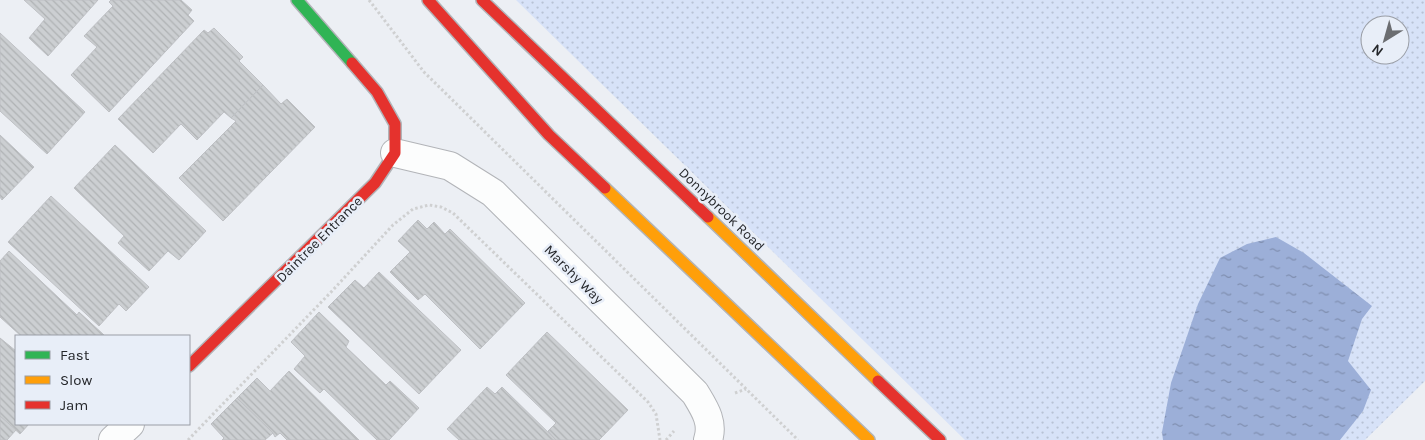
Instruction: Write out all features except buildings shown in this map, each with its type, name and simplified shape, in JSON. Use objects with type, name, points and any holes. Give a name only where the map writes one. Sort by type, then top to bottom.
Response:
[{"type":"main road","points":[[297,0],[377,92],[395,124],[395,152]]},
{"type":"main road","points":[[428,0],[549,135],[869,440]]},
{"type":"main road","name":"Donnybrook Road","points":[[482,0],[940,440]]},
{"type":"main road","name":"Daintree Entrance","points":[[190,365],[375,183],[395,152]]},
{"type":"street","name":"Marshy Way","points":[[395,152],[450,166],[492,193],[695,393],[708,415],[710,434],[708,440]]},
{"type":"street","points":[[113,440],[129,425]]},
{"type":"path","points":[[370,0],[424,72],[798,440]]},
{"type":"path","points":[[188,440],[393,225],[413,209],[429,205],[441,207],[453,213],[648,402],[656,414],[660,440]]},
{"type":"shaded area","points":[[516,0],[1425,0],[1425,381],[1365,440],[965,440]]},
{"type":"water","points":[[1276,237],[1304,253],[1372,306],[1362,319],[1348,361],[1371,390],[1363,411],[1340,440],[1163,440],[1162,432],[1171,383],[1198,304],[1220,258],[1247,244]]},
{"type":"traffic: fast","points":[[297,0],[352,63]]},
{"type":"traffic: slow","points":[[605,188],[869,440]]},
{"type":"traffic: slow","points":[[708,217],[878,381]]},
{"type":"traffic: jam","points":[[428,0],[549,135],[605,188]]},
{"type":"traffic: jam","points":[[482,0],[708,217]]},
{"type":"traffic: jam","points":[[190,365],[375,183],[395,153],[395,124],[377,92],[352,63]]},
{"type":"traffic: jam","points":[[878,381],[940,440]]}]
